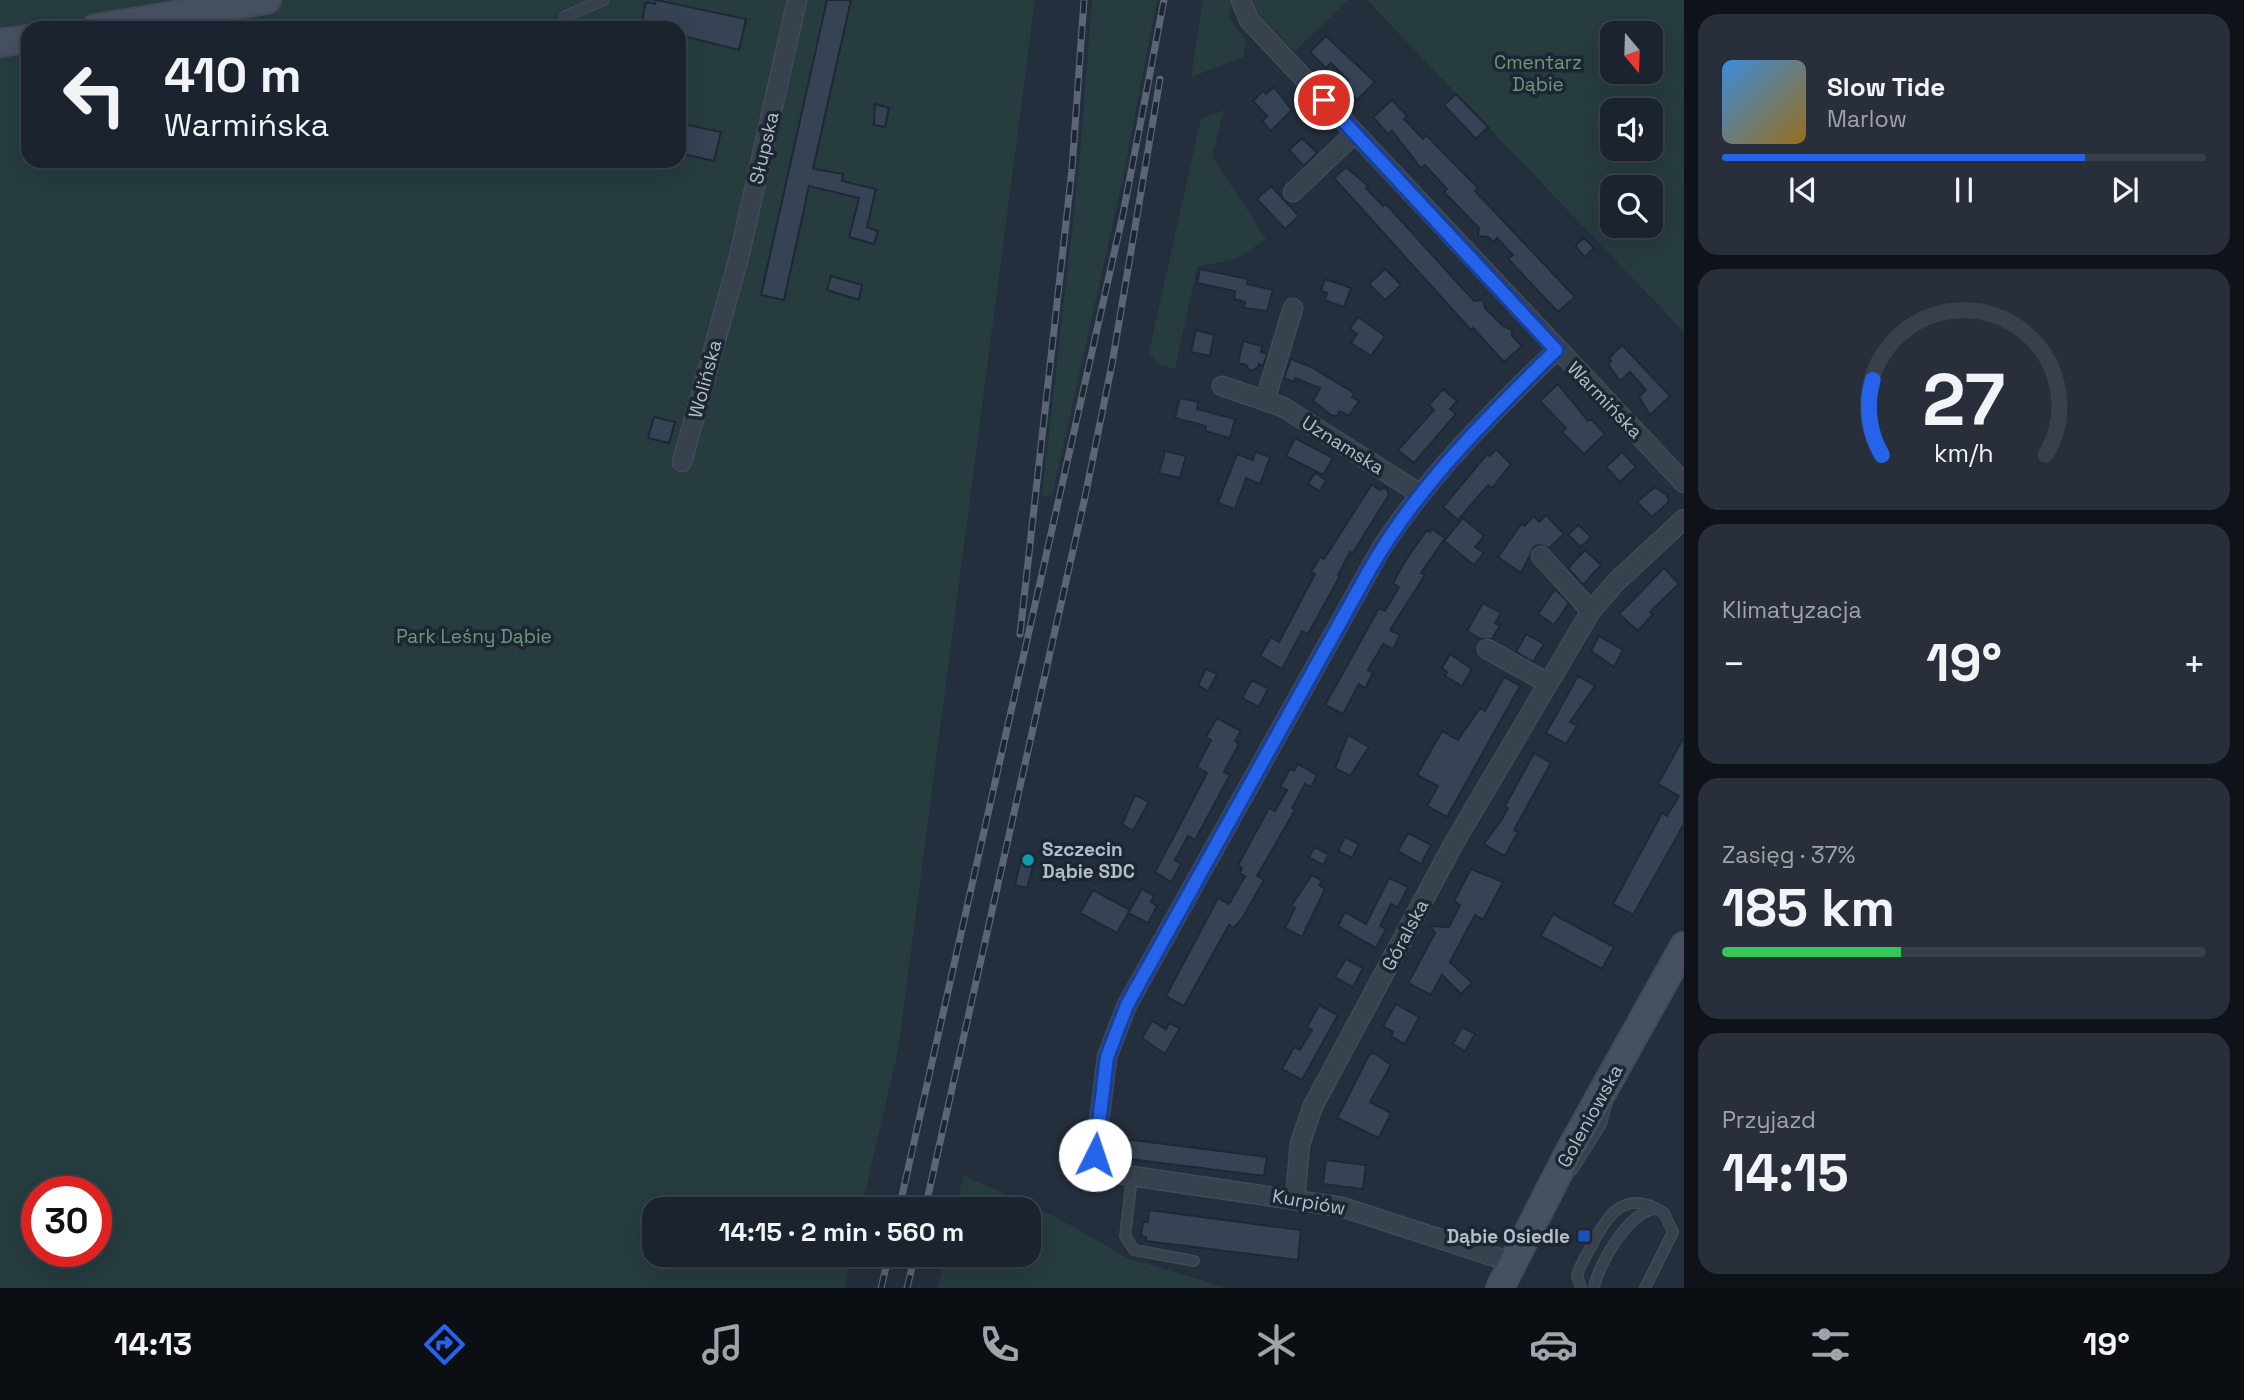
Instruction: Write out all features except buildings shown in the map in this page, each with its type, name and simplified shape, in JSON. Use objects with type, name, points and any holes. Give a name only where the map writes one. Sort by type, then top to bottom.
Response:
[{"type":"street","points":[[138,21],[267,0]]},
{"type":"street","name":"Słupska","points":[[728,295],[797,0]]},
{"type":"street","name":"Warmińska","points":[[1241,0],[1249,20],[1556,350],[1684,483]]},
{"type":"street","points":[[0,43],[21,39]]},
{"type":"street","points":[[1293,192],[1354,134]]},
{"type":"street","name":"Wolińska","points":[[682,462],[728,295]]},
{"type":"street","points":[[1265,400],[1293,308]]},
{"type":"street","points":[[1419,494],[1449,458],[1556,350]]},
{"type":"street","name":"Uznamska","points":[[1222,386],[1265,400],[1310,424],[1419,494]]},
{"type":"street","name":"Kurpiów","points":[[1419,494],[1370,569],[1127,1005],[1107,1057],[1095,1155],[1100,1165],[1111,1173],[1295,1199],[1364,1212],[1514,1263]]},
{"type":"street","name":"Góralska","points":[[1295,1199],[1300,1144],[1313,1106],[1454,843],[1546,682],[1591,611],[1616,582],[1684,519]]},
{"type":"street","points":[[1541,556],[1591,611]]},
{"type":"street","points":[[1487,649],[1546,682]]},
{"type":"street","name":"Goleniowska","points":[[1500,1288],[1684,946]]},
{"type":"lane","points":[[565,16],[604,0]]},
{"type":"lane","points":[[1132,1177],[1125,1236],[1128,1244],[1134,1250],[1194,1261]]},
{"type":"lane","points":[[1581,1288],[1577,1275],[1580,1267],[1614,1211],[1639,1202],[1657,1209],[1668,1219],[1673,1232],[1645,1288]]},
{"type":"lane","points":[[1594,1288],[1629,1223],[1642,1213],[1657,1209]]},
{"type":"green space","name":"Park Leśny Dąbie","points":[[0,0],[1035,0],[898,1051],[864,1197],[642,1197],[642,1267],[848,1267],[844,1288],[0,1288]]},
{"type":"green space","points":[[1092,0],[1157,0],[1123,178],[1052,496],[1042,495],[1078,178]]},
{"type":"green space","points":[[1203,0],[1232,0],[1229,18],[1247,41],[1243,57],[1191,77]]},
{"type":"green space","points":[[1254,0],[1348,0],[1295,51],[1255,11]]},
{"type":"green space","name":"Cmentarz Dąbie","points":[[1367,0],[1684,0],[1684,332]]},
{"type":"green space","points":[[1224,110],[1212,156],[1266,239],[1236,259],[1197,267],[1175,369],[1158,364],[1149,352],[1201,119]]},
{"type":"green space","points":[[963,1175],[1012,1197],[958,1197]]},
{"type":"green space","points":[[1041,1210],[1127,1258],[1228,1288],[938,1288],[942,1267],[1041,1267]]},
{"type":"railway","points":[[1020,634],[1072,169],[1084,0]]},
{"type":"railway","points":[[902,1197],[1123,214],[1164,0]]},
{"type":"railway","points":[[928,1197],[1085,497],[1112,364],[1160,79]]},
{"type":"railway","points":[[881,1288],[886,1267]]},
{"type":"railway","points":[[907,1288],[912,1267]]},
{"type":"place","name":"Szczecin Dąbie SDC","points":[[1028,860]]},
{"type":"place","name":"Dąbie Osiedle","points":[[1584,1236]]},
{"type":"route","points":[[1095,1155],[1107,1057],[1127,1005],[1381,549],[1419,494],[1449,458],[1556,350],[1324,100]]}]
